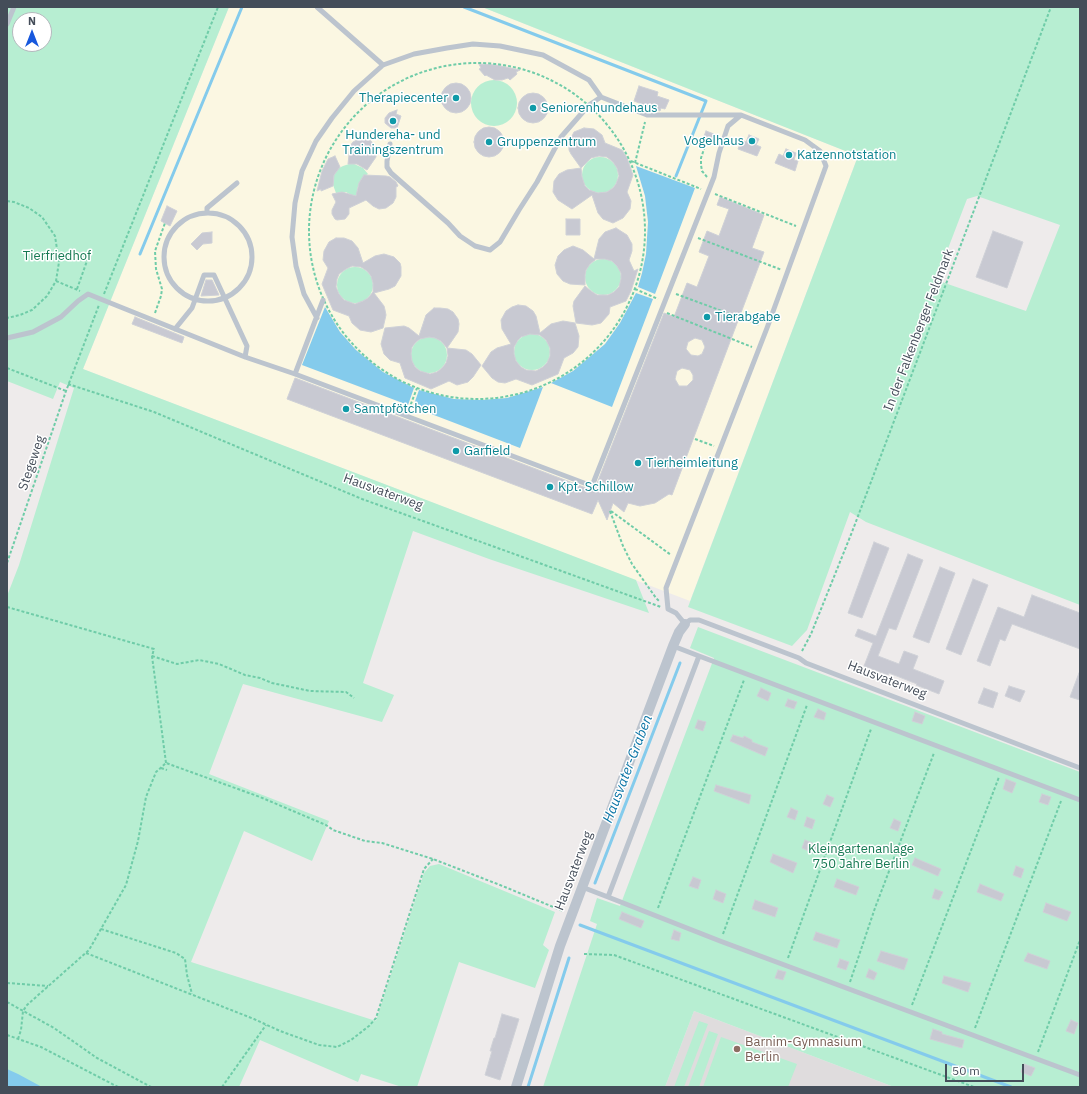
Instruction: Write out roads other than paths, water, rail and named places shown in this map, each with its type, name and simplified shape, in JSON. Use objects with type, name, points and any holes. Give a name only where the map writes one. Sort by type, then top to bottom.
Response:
[{"type":"street","name":"Hausvaterweg","points":[[516,1087],[560,946],[679,632],[685,624]]},
{"type":"lane","points":[[7,24],[14,7]]},
{"type":"lane","points":[[317,7],[383,65]]},
{"type":"lane","points":[[317,318],[304,294],[296,266],[292,237],[294,203],[302,171],[316,141],[332,118],[354,91],[383,65],[414,54],[447,48],[473,44],[500,46],[543,55],[589,80],[602,97],[647,115],[741,115],[808,141],[820,151],[826,166],[767,328],[666,588],[668,609],[676,613],[685,624]]},
{"type":"lane","points":[[390,144],[387,167],[391,173],[460,236],[475,246],[490,250],[500,242],[537,182],[561,137],[589,105],[602,97]]},
{"type":"lane","points":[[7,338],[33,332],[61,317],[88,294],[152,321],[245,357],[295,374],[592,486],[709,192],[728,126],[741,115]]},
{"type":"lane","points":[[208,213],[208,208],[237,183]]},
{"type":"lane","points":[[208,213],[222,215],[238,224],[248,238],[252,255],[250,272],[241,287],[224,297],[195,299],[178,291],[168,277],[163,260],[166,243],[175,228],[188,218],[208,213]]},
{"type":"lane","points":[[175,329],[192,308],[204,275],[214,275],[247,346],[245,357]]},
{"type":"lane","points":[[295,374],[323,300]]},
{"type":"lane","name":"Hausvaterweg","points":[[685,624],[690,620],[699,620],[799,658],[806,663],[1080,768]]},
{"type":"lane","points":[[674,646],[1080,800]]},
{"type":"lane","points":[[608,897],[699,656]]},
{"type":"lane","points":[[582,887],[720,941],[1080,1075]]},
{"type":"water","points":[[636,166],[695,188],[655,294],[638,287],[646,254],[648,222],[645,196]]},
{"type":"water","points":[[636,293],[653,299],[612,407],[551,383],[573,371],[605,344],[620,323]]},
{"type":"water","points":[[325,307],[340,332],[356,350],[383,372],[414,388],[408,405],[302,365]]},
{"type":"water","points":[[543,387],[520,448],[413,407],[419,390],[454,399],[481,400],[507,398]]},
{"type":"water","points":[[7,1069],[18,1074],[42,1087],[7,1087]]},
{"type":"waterway","points":[[140,254],[242,7]]},
{"type":"waterway","points":[[464,7],[706,101],[676,176]]},
{"type":"waterway","name":"Hausvater-Graben","points":[[595,883],[680,663]]},
{"type":"waterway","points":[[580,925],[1011,1087]]},
{"type":"waterway","name":"Hausvater-Graben","points":[[528,1087],[569,958]]},
{"type":"place","name":"Therapiecenter","points":[[456,98]]},
{"type":"place","name":"Seniorenhundehaus","points":[[533,108]]},
{"type":"place","name":"Hundereha- und Trainingszentrum","points":[[393,121]]},
{"type":"place","name":"Vogelhaus","points":[[752,141]]},
{"type":"place","name":"Gruppenzentrum","points":[[489,142]]},
{"type":"place","name":"Katzennotstation","points":[[789,155]]},
{"type":"place","name":"Tierabgabe","points":[[707,317]]},
{"type":"place","name":"Samtpfötchen","points":[[346,409]]},
{"type":"place","name":"Garfield","points":[[456,451]]},
{"type":"place","name":"Tierheimleitung","points":[[638,463]]},
{"type":"place","name":"Kpt. Schillow","points":[[550,487]]},
{"type":"place","name":"Barnim-Gymnasium Berlin","points":[[737,1049]]},
{"type":"park label","name":"Tierfriedhof","points":[[57,256]]},
{"type":"park label","name":"Kleingartenanlage 750 Jahre Berlin","points":[[861,856]]}]
